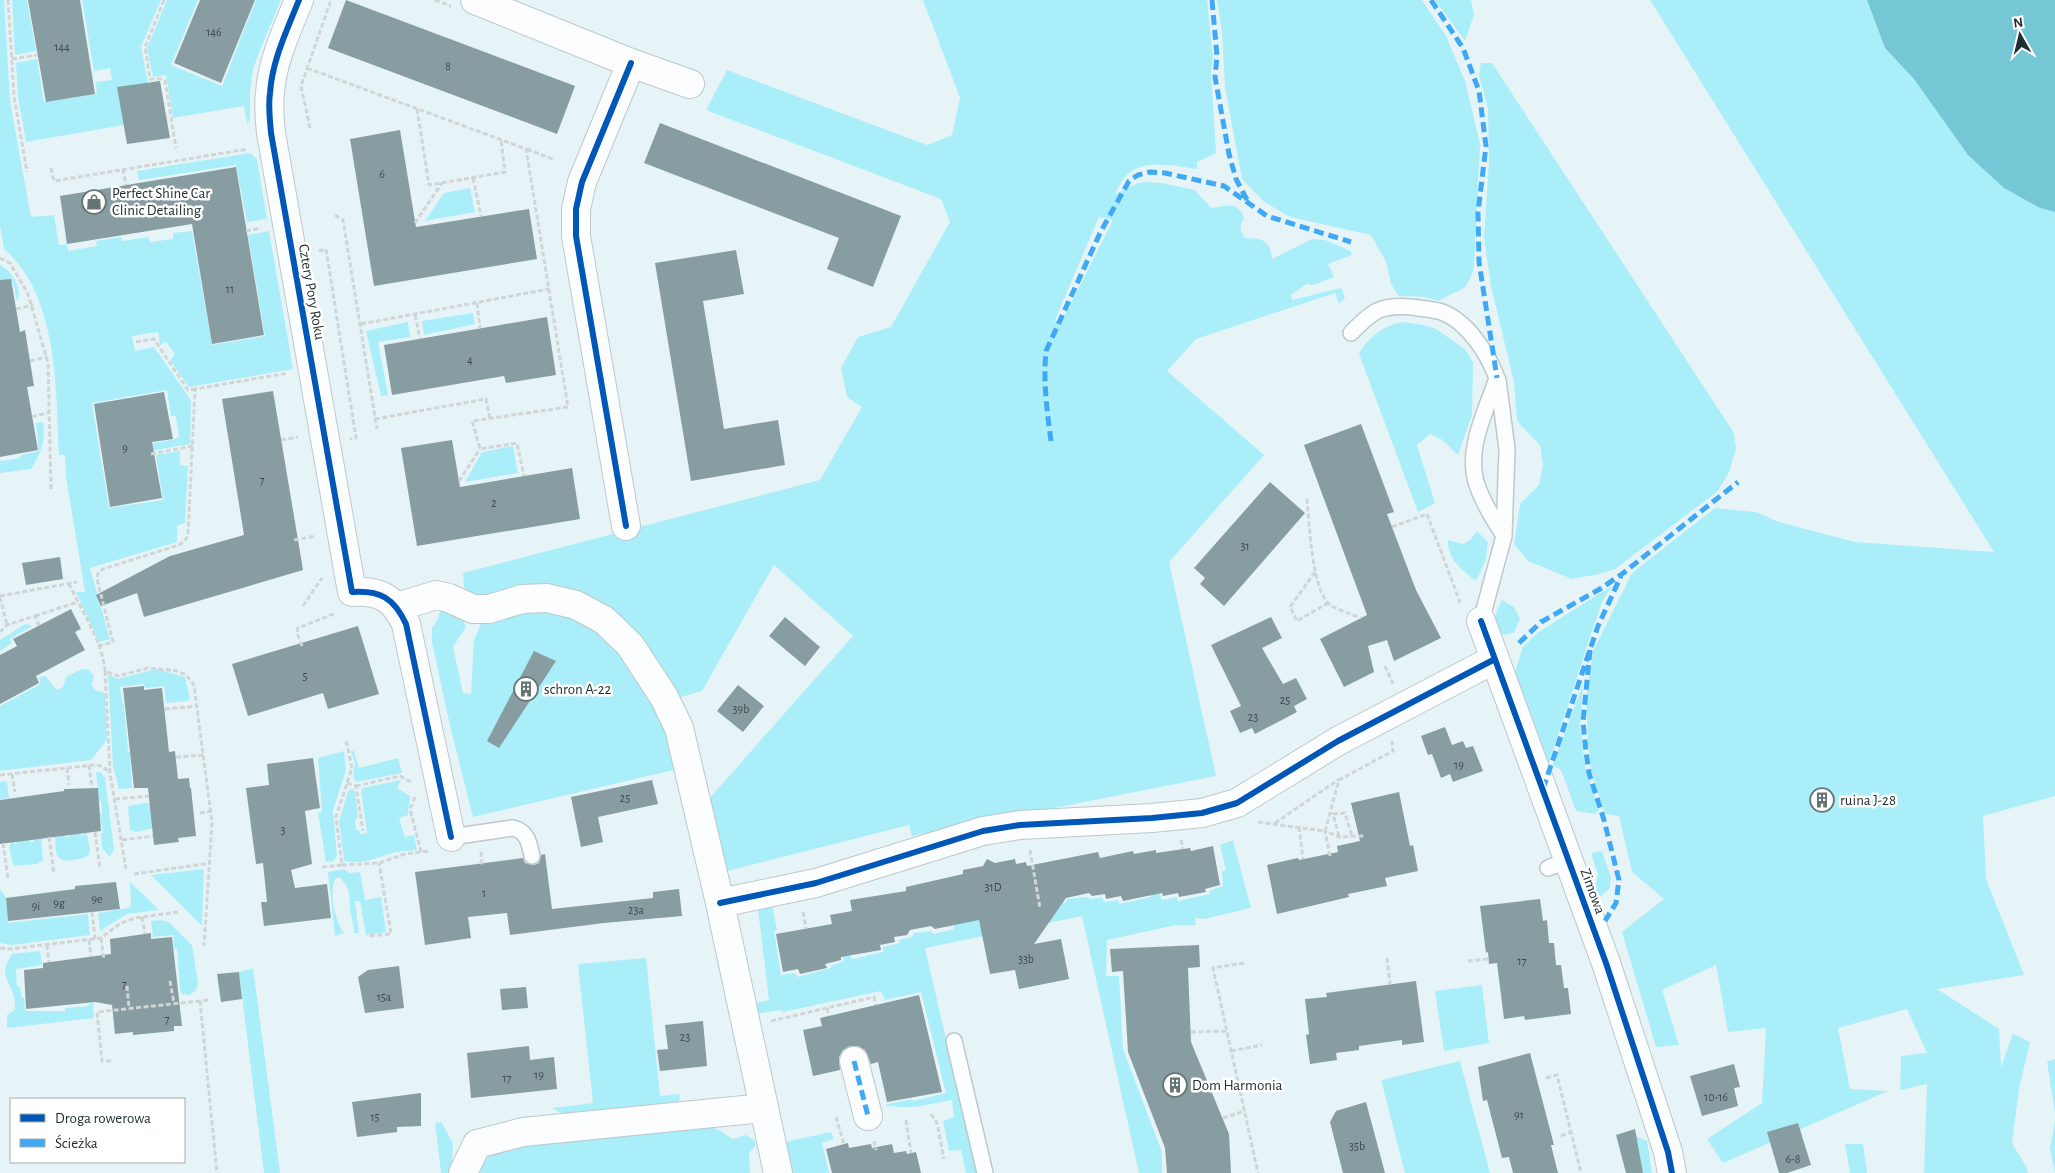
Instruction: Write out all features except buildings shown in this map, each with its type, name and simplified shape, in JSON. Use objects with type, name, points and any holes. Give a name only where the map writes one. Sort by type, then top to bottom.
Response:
[{"type":"street","name":"Cztery Pory Roku","points":[[299,0],[279,51],[271,82],[269,107],[271,132],[344,602]]},
{"type":"street","points":[[475,0],[631,63],[690,84]]},
{"type":"street","points":[[626,526],[576,236],[576,209],[582,182],[631,63]]},
{"type":"street","points":[[344,602],[371,592],[385,596],[397,607],[406,624],[454,840]]},
{"type":"street","points":[[397,607],[436,595],[450,598],[473,609],[489,608],[522,599],[547,598],[576,605],[604,620],[630,645],[664,697],[679,728],[720,903],[778,1173]]},
{"type":"street","name":"Zimowa","points":[[1473,617],[1495,659],[1558,864],[1606,963],[1668,1152],[1672,1173]]},
{"type":"street","points":[[720,903],[816,883],[983,831],[1026,824],[1152,818],[1202,813],[1237,804],[1338,741],[1495,659]]},
{"type":"street","points":[[854,1061],[868,1116]]},
{"type":"street","points":[[463,1173],[477,1144],[523,1132],[764,1108]]},
{"type":"lane","points":[[1351,333],[1377,311],[1391,307],[1411,307],[1442,312],[1459,323],[1488,355],[1498,378],[1507,448],[1504,536],[1473,617]]},
{"type":"lane","points":[[1498,378],[1475,444],[1473,460],[1476,483],[1504,536]]},
{"type":"lane","points":[[454,840],[504,828],[520,830],[527,836],[532,856]]},
{"type":"lane","points":[[954,1041],[985,1173]]},
{"type":"path","points":[[8,0],[14,96],[27,172]]},
{"type":"path","points":[[164,0],[145,47],[150,79],[162,79],[164,81],[176,148]]},
{"type":"path","points":[[310,128],[301,86],[332,0]]},
{"type":"path","points":[[12,59],[37,55]]},
{"type":"path","points":[[307,68],[555,160]]},
{"type":"path","points":[[417,108],[429,185],[506,172],[502,140]]},
{"type":"path","points":[[51,168],[54,181],[249,149],[254,150]]},
{"type":"path","points":[[480,449],[472,421],[568,407],[526,149]]},
{"type":"path","points":[[123,170],[126,185]]},
{"type":"path","points":[[473,178],[481,216]]},
{"type":"path","points":[[415,223],[442,183]]},
{"type":"path","points":[[335,215],[342,220],[361,324],[377,430]]},
{"type":"path","points":[[317,251],[326,250],[356,438],[347,440]]},
{"type":"path","points":[[0,258],[10,263],[16,271],[33,305],[47,357],[51,490]]},
{"type":"path","points":[[361,324],[477,304],[549,289]]},
{"type":"path","points":[[477,304],[480,328]]},
{"type":"path","points":[[16,309],[33,305]]},
{"type":"path","points":[[415,315],[420,338]]},
{"type":"path","points":[[136,342],[154,339],[188,390],[289,373]]},
{"type":"path","points":[[30,361],[47,357]]},
{"type":"path","points":[[98,646],[112,642],[97,579],[98,573],[103,569],[179,545],[185,541],[188,535],[195,389]]},
{"type":"path","points":[[375,419],[486,399],[490,419]]},
{"type":"path","points":[[32,417],[50,412]]},
{"type":"path","points":[[459,481],[480,449],[517,443],[524,476]]},
{"type":"path","points":[[150,454],[193,446]]},
{"type":"path","points":[[1306,499],[1315,572],[1320,586],[1328,603],[1361,618]]},
{"type":"path","points":[[1392,527],[1427,514],[1473,617]]},
{"type":"path","points":[[294,540],[318,535]]},
{"type":"path","points":[[302,606],[327,571]]},
{"type":"path","points":[[1315,572],[1290,607],[1297,621],[1328,603]]},
{"type":"path","points":[[7,625],[0,597],[78,582]]},
{"type":"path","points":[[69,584],[104,661],[110,773],[126,869]]},
{"type":"path","points":[[0,632],[7,625],[78,602]]},
{"type":"path","points":[[302,646],[297,633],[298,628],[344,602]]},
{"type":"path","points":[[34,616],[39,626]]},
{"type":"path","points":[[1385,666],[1397,691]]},
{"type":"path","points":[[105,671],[118,676],[148,668],[177,672],[186,674],[194,685],[212,811],[211,863],[204,946]]},
{"type":"path","points":[[165,709],[198,706]]},
{"type":"path","points":[[1275,824],[1339,780],[1393,750],[1390,734]]},
{"type":"path","points":[[342,865],[336,817],[352,768],[346,740]]},
{"type":"path","points":[[176,757],[204,755]]},
{"type":"path","points":[[0,775],[89,765],[102,766],[110,773]]},
{"type":"path","points":[[89,765],[92,788]]},
{"type":"path","points":[[67,768],[69,785]]},
{"type":"path","points":[[12,774],[14,792]]},
{"type":"path","points":[[347,783],[356,786],[400,776],[419,786]]},
{"type":"path","points":[[1330,856],[1325,830],[1339,780]]},
{"type":"path","points":[[356,786],[363,831]]},
{"type":"path","points":[[416,795],[410,809],[421,852]]},
{"type":"path","points":[[115,799],[149,796]]},
{"type":"path","points":[[200,812],[212,811]]},
{"type":"path","points":[[1339,837],[1334,814],[1344,813],[1352,836]]},
{"type":"path","points":[[1250,821],[1325,830],[1339,837],[1364,836]]},
{"type":"path","points":[[1026,824],[1040,908]]},
{"type":"path","points":[[1300,827],[1304,860]]},
{"type":"path","points":[[95,832],[100,868]]},
{"type":"path","points":[[122,840],[153,836]]},
{"type":"path","points":[[49,837],[54,874]]},
{"type":"path","points":[[322,867],[379,863],[406,854],[421,852],[454,840],[480,844],[482,866]]},
{"type":"path","points":[[3,843],[8,879]]},
{"type":"path","points":[[134,874],[211,863]]},
{"type":"path","points":[[370,936],[391,934],[379,863]]},
{"type":"path","points":[[92,912],[95,939]]},
{"type":"path","points":[[0,948],[10,949],[101,938],[121,923],[142,917],[178,912]]},
{"type":"path","points":[[142,917],[144,934]]},
{"type":"path","points":[[101,938],[104,960]]},
{"type":"path","points":[[88,940],[91,957]]},
{"type":"path","points":[[47,945],[49,962]]},
{"type":"path","points":[[1388,958],[1390,984]]},
{"type":"path","points":[[1468,961],[1489,959]]},
{"type":"path","points":[[1244,963],[1213,968],[1258,1173]]},
{"type":"path","points":[[170,980],[174,1003]]},
{"type":"path","points":[[127,986],[129,1008]]},
{"type":"path","points":[[746,1027],[874,997],[876,1005]]},
{"type":"path","points":[[111,1060],[102,1061],[97,1012],[209,1000]]},
{"type":"path","points":[[200,1001],[217,1173]]},
{"type":"path","points":[[827,1008],[829,1016]]},
{"type":"path","points":[[1191,1032],[1227,1031]]},
{"type":"path","points":[[1232,1051],[1262,1045]]},
{"type":"path","points":[[1546,1078],[1557,1076],[1581,1173]]},
{"type":"path","points":[[1240,1091],[1271,1086]]},
{"type":"path","points":[[1222,1118],[1245,1111]]},
{"type":"path","points":[[931,1114],[938,1123],[944,1159]]},
{"type":"path","points":[[836,1117],[844,1144]]},
{"type":"path","points":[[906,1120],[912,1153]]},
{"type":"path","points":[[1561,1136],[1571,1132]]},
{"type":"shaded area","points":[[0,0],[4,0],[10,101],[31,217],[54,215],[59,245],[67,244],[68,251],[97,246],[96,241],[121,237],[122,241],[148,237],[150,242],[173,239],[173,233],[192,231],[212,345],[265,336],[248,235],[269,231],[293,369],[189,387],[170,360],[175,354],[166,342],[160,345],[158,332],[132,336],[135,351],[154,347],[191,400],[190,444],[151,451],[150,444],[179,437],[176,416],[171,416],[167,390],[92,403],[109,508],[163,500],[156,455],[180,451],[180,465],[188,466],[185,523],[177,526],[177,542],[90,568],[110,639],[99,642],[76,592],[85,592],[66,477],[65,455],[59,455],[55,373],[51,344],[35,291],[22,268],[4,249],[0,226]]},
{"type":"shaded area","points":[[12,0],[27,0],[36,51],[15,55]]},
{"type":"shaded area","points":[[82,0],[161,0],[141,47],[148,83],[124,125],[26,142],[18,97],[16,63],[37,59],[44,102],[97,94],[96,82],[112,80],[110,68],[94,71]]},
{"type":"shaded area","points":[[167,0],[198,0],[171,65],[222,86],[256,0],[281,0],[253,70],[250,92],[250,120],[247,124],[244,106],[173,118],[166,75],[153,77],[147,48]]},
{"type":"shaded area","points":[[923,0],[1207,0],[1213,58],[1211,72],[1216,153],[1197,162],[1197,169],[1152,165],[1135,169],[1124,178],[1115,194],[1138,183],[1147,182],[1195,190],[1211,208],[1231,206],[1239,209],[1244,219],[1241,229],[1245,238],[1264,241],[1269,247],[1272,259],[1312,239],[1325,240],[1351,251],[1352,255],[1328,264],[1334,277],[1313,285],[1307,284],[1291,295],[1292,300],[1341,288],[1345,298],[1339,304],[1335,293],[1196,339],[1167,371],[1264,455],[1169,562],[1216,776],[912,836],[909,825],[723,872],[707,801],[853,636],[774,565],[702,691],[681,697],[695,765],[473,817],[451,730],[432,642],[432,628],[438,619],[441,606],[462,617],[466,627],[453,647],[463,693],[471,694],[474,640],[483,619],[464,587],[463,573],[820,480],[862,407],[847,397],[841,368],[858,337],[891,327],[950,222],[941,199],[706,110],[727,70],[927,145],[952,135],[960,98]],"holes":[[[1099,217],[1113,220],[1060,325],[1055,320]]]},
{"type":"shaded area","points":[[1217,0],[1422,0],[1446,36],[1465,81],[1480,144],[1474,266],[1469,282],[1462,289],[1439,301],[1424,297],[1399,296],[1391,284],[1386,262],[1371,235],[1290,217],[1263,201],[1242,179],[1225,87],[1222,33]]},
{"type":"shaded area","points":[[1435,0],[1471,0],[1474,15],[1465,41]]},
{"type":"shaded area","points":[[1650,0],[1867,0],[1885,48],[2040,208],[2055,212],[2055,796],[1983,816],[1986,879],[2024,975],[1937,989],[1999,1029],[2001,1067],[2013,1034],[2030,1042],[2019,1089],[2012,1143],[2028,1173],[1924,1173],[1927,1084],[1900,1090],[1901,1056],[1927,1053],[1907,1009],[1838,1028],[1850,1089],[1888,1091],[1723,1163],[1707,1139],[1762,1103],[1766,1028],[1728,1032],[1716,965],[1662,990],[1679,1045],[1656,1047],[1622,932],[1664,899],[1632,872],[1619,816],[1605,814],[1591,770],[1588,745],[1586,699],[1593,651],[1632,573],[1715,508],[1756,512],[1779,522],[1855,542],[1994,552]]},
{"type":"shaded area","points":[[1867,0],[2055,0],[2055,212],[2040,208],[2004,188],[1968,155],[1914,79],[1885,48]]},
{"type":"shaded area","points":[[1481,63],[1492,63],[1734,433],[1736,449],[1729,472],[1718,491],[1615,569],[1599,574],[1572,579],[1528,561],[1514,544],[1520,504],[1539,485],[1543,465],[1540,445],[1517,421],[1514,382],[1491,286],[1484,237],[1489,161],[1488,109],[1479,75]]},
{"type":"shaded area","points":[[250,153],[257,159],[267,219],[247,222],[236,165],[139,180],[137,171]]},
{"type":"shaded area","points":[[470,188],[475,212],[425,221],[444,193]]},
{"type":"shaded area","points":[[0,265],[12,275],[18,286],[19,296],[17,301],[13,283],[0,282]]},
{"type":"shaded area","points":[[473,313],[475,324],[424,335],[422,321]]},
{"type":"shaded area","points":[[408,322],[410,337],[378,342],[388,395],[381,396],[366,331]]},
{"type":"shaded area","points":[[1403,322],[1436,329],[1466,350],[1473,363],[1472,415],[1458,455],[1441,439],[1430,434],[1417,445],[1435,503],[1418,512],[1359,354],[1367,342],[1377,333],[1389,326]]},
{"type":"shaded area","points":[[43,422],[44,435],[42,447],[31,469],[0,473],[0,461],[20,458],[21,455],[39,451],[36,423]]},
{"type":"shaded area","points":[[513,446],[518,473],[465,482],[482,452]]},
{"type":"shaded area","points":[[1477,531],[1488,542],[1486,560],[1476,581],[1456,564],[1448,547],[1448,540],[1463,544],[1471,539]]},
{"type":"shaded area","points":[[1613,585],[1603,600],[1548,766],[1514,675],[1523,647],[1537,633]]},
{"type":"shaded area","points":[[1502,600],[1514,607],[1520,619],[1514,633],[1499,635],[1495,618]]},
{"type":"shaded area","points":[[25,624],[33,626],[10,639],[12,643],[0,651],[0,640]]},
{"type":"shaded area","points":[[88,669],[94,675],[92,685],[95,690],[105,693],[107,740],[91,760],[0,771],[0,706],[41,683],[38,677],[46,676],[57,690],[63,687],[66,677],[80,670]]},
{"type":"shaded area","points":[[156,669],[185,677],[190,698],[188,701],[166,703],[164,686],[145,688],[144,684],[120,687],[124,704],[128,751],[130,752],[132,788],[119,789],[113,766],[108,674],[118,679]]},
{"type":"shaded area","points":[[1583,684],[1580,727],[1585,766],[1599,810],[1594,814],[1576,811],[1561,770],[1553,765]]},
{"type":"shaded area","points":[[344,751],[346,770],[333,811],[337,856],[333,861],[326,862],[318,812],[322,812],[318,758]]},
{"type":"shaded area","points":[[351,751],[354,751],[359,768],[398,758],[402,773],[356,782],[353,776],[355,764]]},
{"type":"shaded area","points":[[96,772],[101,772],[105,778],[114,849],[110,857],[102,848],[101,801],[99,801]]},
{"type":"shaded area","points":[[401,780],[397,788],[410,796],[408,815],[399,818],[405,837],[414,835],[417,850],[396,852],[371,860],[344,861],[339,821],[348,791],[353,789],[355,792],[358,818],[355,819],[356,830],[359,830],[360,834],[367,833],[362,788]]},
{"type":"shaded area","points":[[7,781],[9,798],[0,799],[0,782]]},
{"type":"shaded area","points":[[147,803],[152,804],[156,828],[136,832],[130,830],[128,807]]},
{"type":"shaded area","points":[[86,830],[90,849],[89,855],[73,860],[62,860],[59,858],[56,852],[55,837],[59,837],[59,833],[65,832],[66,837],[69,837],[69,833],[81,832],[81,835],[84,835]]},
{"type":"shaded area","points":[[41,836],[43,860],[37,864],[15,866],[12,862],[9,845],[11,844],[11,839],[13,839],[14,844],[17,843],[16,840],[30,839],[30,842],[34,842],[34,837]]},
{"type":"shaded area","points":[[1233,840],[1251,908],[1204,919],[1195,918],[1196,925],[1176,925],[1107,940],[1106,976],[1119,976],[1123,1049],[1162,1152],[1162,1173],[1139,1173],[1082,916],[925,948],[977,1173],[966,1173],[961,1150],[949,1151],[943,1121],[954,1117],[952,1100],[910,1107],[884,1105],[912,1099],[913,1101],[946,1093],[921,992],[885,1000],[881,991],[783,1012],[781,1010],[754,1014],[752,1004],[769,1000],[758,909],[772,904],[777,930],[774,931],[781,975],[795,973],[797,977],[831,968],[831,966],[844,961],[843,956],[850,954],[852,959],[883,952],[883,947],[900,943],[899,940],[912,937],[914,933],[930,931],[934,934],[954,929],[952,916],[1034,909],[1065,903],[1067,899],[1087,897],[1092,899],[1102,897],[1104,902],[1119,900],[1119,904],[1151,897],[1151,893],[1159,891],[1162,900],[1177,897],[1178,901],[1210,894],[1209,891],[1223,886],[1222,871],[1226,870],[1220,845]]},
{"type":"shaded area","points":[[1602,851],[1611,878],[1610,888],[1601,896],[1594,893],[1598,874],[1591,853]]},
{"type":"shaded area","points":[[204,869],[202,926],[151,875]]},
{"type":"shaded area","points":[[344,869],[350,873],[360,872],[365,900],[381,897],[386,932],[366,935],[360,901],[355,901],[359,933],[354,933],[348,888],[340,878],[336,878],[333,890],[334,906],[344,933],[335,936],[328,872]]},
{"type":"shaded area","points":[[130,882],[159,910],[127,914],[100,931],[98,913],[129,908],[131,904]]},
{"type":"shaded area","points":[[0,889],[6,898],[8,923],[88,914],[90,935],[12,945],[0,943]]},
{"type":"shaded area","points":[[161,920],[169,922],[192,945],[198,983],[196,990],[189,995],[182,994],[180,990],[177,949],[174,949],[173,935],[153,937],[151,921]]},
{"type":"shaded area","points":[[40,951],[42,965],[16,969],[17,987],[20,987],[22,998],[24,998],[25,1011],[65,1011],[65,1008],[89,1006],[89,1004],[93,1003],[94,1018],[7,1028],[7,1015],[15,1010],[14,996],[5,974],[8,960],[12,954]]},
{"type":"shaded area","points":[[646,958],[660,1096],[680,1094],[679,1103],[593,1120],[563,1114],[552,1108],[593,1103],[578,964]]},
{"type":"shaded area","points":[[253,968],[280,1173],[264,1173],[239,972]]},
{"type":"shaded area","points":[[1482,985],[1489,1043],[1444,1051],[1435,991]]},
{"type":"shaded area","points":[[2055,1059],[2055,1113],[2047,1062]]},
{"type":"shaded area","points":[[1460,1061],[1490,1173],[1405,1173],[1381,1080]]},
{"type":"shaded area","points":[[2055,1120],[2055,1173],[2050,1149]]},
{"type":"shaded area","points":[[441,1122],[453,1143],[451,1173],[441,1173],[435,1123]]},
{"type":"shaded area","points":[[697,1123],[717,1129],[733,1139],[746,1135],[754,1140],[756,1145],[749,1153],[750,1173],[474,1173],[489,1156],[505,1145]]},
{"type":"shaded area","points":[[831,1132],[834,1139],[822,1143],[829,1173],[785,1173],[783,1146],[789,1141]]},
{"type":"shaded area","points":[[1636,1136],[1647,1141],[1652,1173],[1643,1173]]},
{"type":"shaded area","points":[[1845,1144],[1863,1144],[1867,1173],[1850,1173]]},
{"type":"marked path","points":[[1212,0],[1217,56],[1215,77],[1229,154],[1236,179],[1247,200]]},
{"type":"marked path","points":[[1431,0],[1463,48],[1479,91],[1486,146],[1478,212],[1479,262],[1497,378]]},
{"type":"marked path","points":[[1051,441],[1045,385],[1046,351],[1101,231],[1129,181],[1138,175],[1150,172],[1165,173],[1224,186],[1267,216],[1351,242]]},
{"type":"marked path","points":[[1519,643],[1541,622],[1600,589],[1622,574],[1738,482]]},
{"type":"marked path","points":[[1543,789],[1598,626],[1621,576]]},
{"type":"marked path","points":[[1590,650],[1583,722],[1586,752],[1589,773],[1604,820],[1619,880],[1616,903],[1605,921]]},
{"type":"marked path","points":[[854,1061],[868,1116]]},
{"type":"cycle path","points":[[299,0],[274,69],[271,81],[269,113],[352,592],[371,592],[385,597],[396,608],[406,624],[451,837]]},
{"type":"cycle path","points":[[626,526],[576,236],[576,209],[582,182],[631,63]]},
{"type":"cycle path","points":[[1481,621],[1606,963],[1668,1152],[1672,1173]]},
{"type":"cycle path","points":[[720,903],[816,883],[983,831],[1020,825],[1152,818],[1202,813],[1237,803],[1338,741],[1495,659]]},
{"type":"place","name":"Perfect Shine Car Clinic Detailing","points":[[94,202]]},
{"type":"place","name":"schron A-22","points":[[526,689]]},
{"type":"place","name":"ruina J-28","points":[[1822,800]]},
{"type":"place","name":"Dom Harmonia","points":[[1175,1085]]}]
